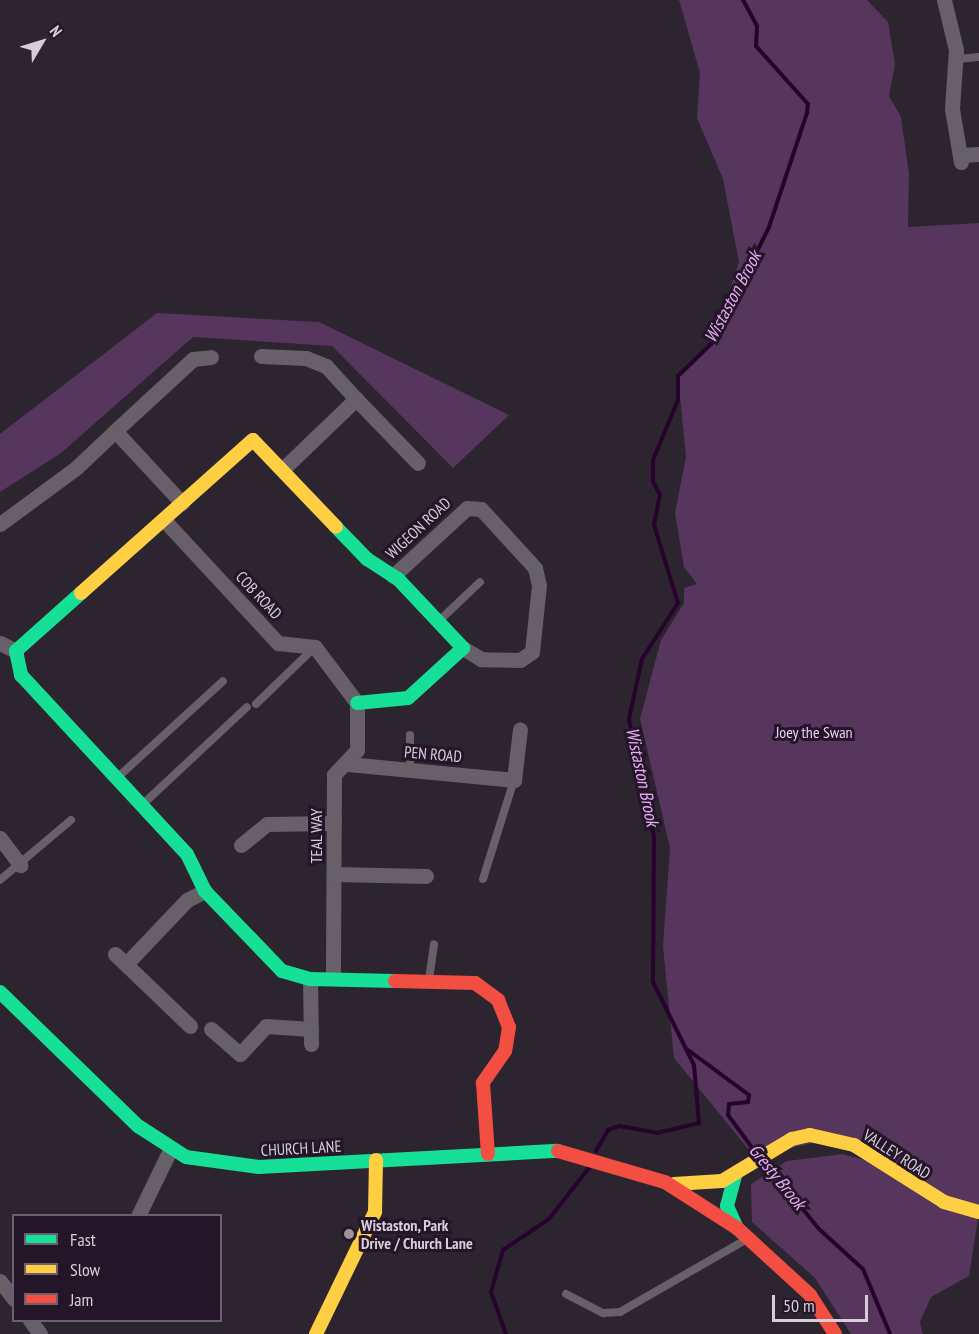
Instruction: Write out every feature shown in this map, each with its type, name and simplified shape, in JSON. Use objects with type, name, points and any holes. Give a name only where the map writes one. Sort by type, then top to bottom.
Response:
[{"type":"street","points":[[944,0],[957,59],[952,109],[961,159],[979,154]]},
{"type":"street","points":[[261,356],[306,358],[326,366],[418,463]]},
{"type":"street","points":[[0,524],[76,468],[193,359],[212,357]]},
{"type":"street","points":[[284,468],[356,399]]},
{"type":"street","points":[[115,431],[182,503]]},
{"type":"street","points":[[16,651],[164,520],[247,441],[262,444],[367,559],[393,576],[463,648],[408,698],[357,703],[315,647]]},
{"type":"street","name":"WIGEON ROAD","points":[[393,576],[467,508],[481,509],[535,568],[539,585],[532,652],[520,660],[481,659],[463,648]]},
{"type":"street","name":"COB ROAD","points":[[164,520],[278,643],[315,647]]},
{"type":"street","points":[[0,643],[16,651]]},
{"type":"street","points":[[16,651],[21,675],[196,867],[206,891],[282,971],[310,980],[333,978],[475,983],[505,1011],[505,1052],[481,1092],[488,1154]]},
{"type":"street","name":"TEAL WAY","points":[[333,978],[334,775],[348,764],[357,750],[357,703]]},
{"type":"street","points":[[514,780],[520,729]]},
{"type":"street","name":"PEN ROAD","points":[[348,764],[514,780]]},
{"type":"street","points":[[242,845],[267,825],[334,823]]},
{"type":"street","points":[[0,838],[20,865]]},
{"type":"street","points":[[334,874],[426,876]]},
{"type":"street","points":[[190,1026],[120,959],[187,900],[206,891]]},
{"type":"street","points":[[211,1029],[240,1054],[266,1026],[311,1037],[310,980]]},
{"type":"street","name":"CHURCH LANE","points":[[0,992],[138,1126],[170,1150],[233,1167],[488,1154],[586,1155],[664,1182]]},
{"type":"street","name":"VALLEY ROAD","points":[[664,1182],[699,1186],[735,1176],[768,1152],[810,1135],[836,1138],[874,1155],[944,1203],[979,1212]]},
{"type":"street","points":[[138,1214],[170,1150]]},
{"type":"street","points":[[316,1334],[375,1212],[376,1160]]},
{"type":"street","points":[[735,1176],[727,1206],[737,1228]]},
{"type":"street","points":[[664,1182],[749,1238],[810,1295],[835,1334]]},
{"type":"street","points":[[0,1281],[12,1296]]},
{"type":"lane","points":[[957,59],[979,57]]},
{"type":"lane","points":[[438,621],[480,582]]},
{"type":"lane","points":[[256,704],[315,647]]},
{"type":"lane","points":[[117,779],[223,681]]},
{"type":"lane","points":[[142,806],[248,707]]},
{"type":"lane","points":[[410,735],[410,770]]},
{"type":"lane","points":[[483,879],[514,780]]},
{"type":"lane","points":[[0,880],[71,820]]},
{"type":"lane","points":[[429,980],[434,944]]},
{"type":"lane","points":[[566,1294],[603,1314],[620,1312],[749,1238]]},
{"type":"green space","name":"Joey the Swan","points":[[679,0],[867,0],[888,22],[895,64],[889,96],[901,117],[909,174],[908,227],[979,223],[979,1212],[969,1276],[931,1297],[920,1322],[923,1334],[851,1334],[815,1278],[752,1222],[751,1184],[787,1161],[843,1154],[871,1162],[836,1138],[754,1156],[674,1058],[663,946],[670,848],[640,719],[661,640],[684,603],[684,588],[697,584],[684,567],[675,513],[686,457],[678,376],[711,344],[739,262],[723,179],[697,118],[700,73]]},
{"type":"green space","points":[[157,313],[319,322],[509,415],[453,468],[332,346],[193,337],[61,453],[0,492],[0,434]]},
{"type":"waterway","name":"Wistaston Brook","points":[[596,1151],[608,1130],[619,1126],[657,1133],[699,1123],[694,1065],[653,982],[654,837],[629,719],[642,659],[678,603],[654,525],[660,495],[653,481],[653,460],[678,400],[678,376],[711,344],[769,227],[807,113],[808,104],[756,46],[757,26],[743,0]]},
{"type":"waterway","name":"Gresty Brook","points":[[688,1050],[749,1095],[748,1102],[729,1104],[728,1115],[756,1153]]},
{"type":"waterway","name":"Gresty Brook","points":[[765,1163],[819,1229],[863,1269],[890,1334]]},
{"type":"waterway","points":[[506,1334],[491,1292],[503,1250],[549,1219],[592,1164]]},
{"type":"traffic: fast","points":[[336,527],[367,559],[398,579],[463,648],[408,698],[357,703]]},
{"type":"traffic: fast","points":[[81,593],[16,651],[21,675],[187,854],[205,891],[282,971],[310,979],[395,981]]},
{"type":"traffic: fast","points":[[0,992],[138,1126],[186,1157],[259,1167],[558,1151]]},
{"type":"traffic: fast","points":[[735,1176],[727,1206],[737,1228]]},
{"type":"traffic: slow","points":[[81,593],[253,440],[336,527]]},
{"type":"traffic: slow","points":[[674,1184],[722,1181],[792,1139],[810,1135],[854,1145],[944,1202],[979,1212]]},
{"type":"traffic: slow","points":[[316,1334],[375,1212],[376,1160]]},
{"type":"traffic: jam","points":[[395,981],[475,983],[498,1000],[509,1027],[505,1051],[483,1083],[488,1154]]},
{"type":"traffic: jam","points":[[558,1151],[665,1182],[737,1228],[810,1295],[835,1334]]},
{"type":"place","name":"Wistaston, Park Drive / Church Lane","points":[[349,1234]]}]
